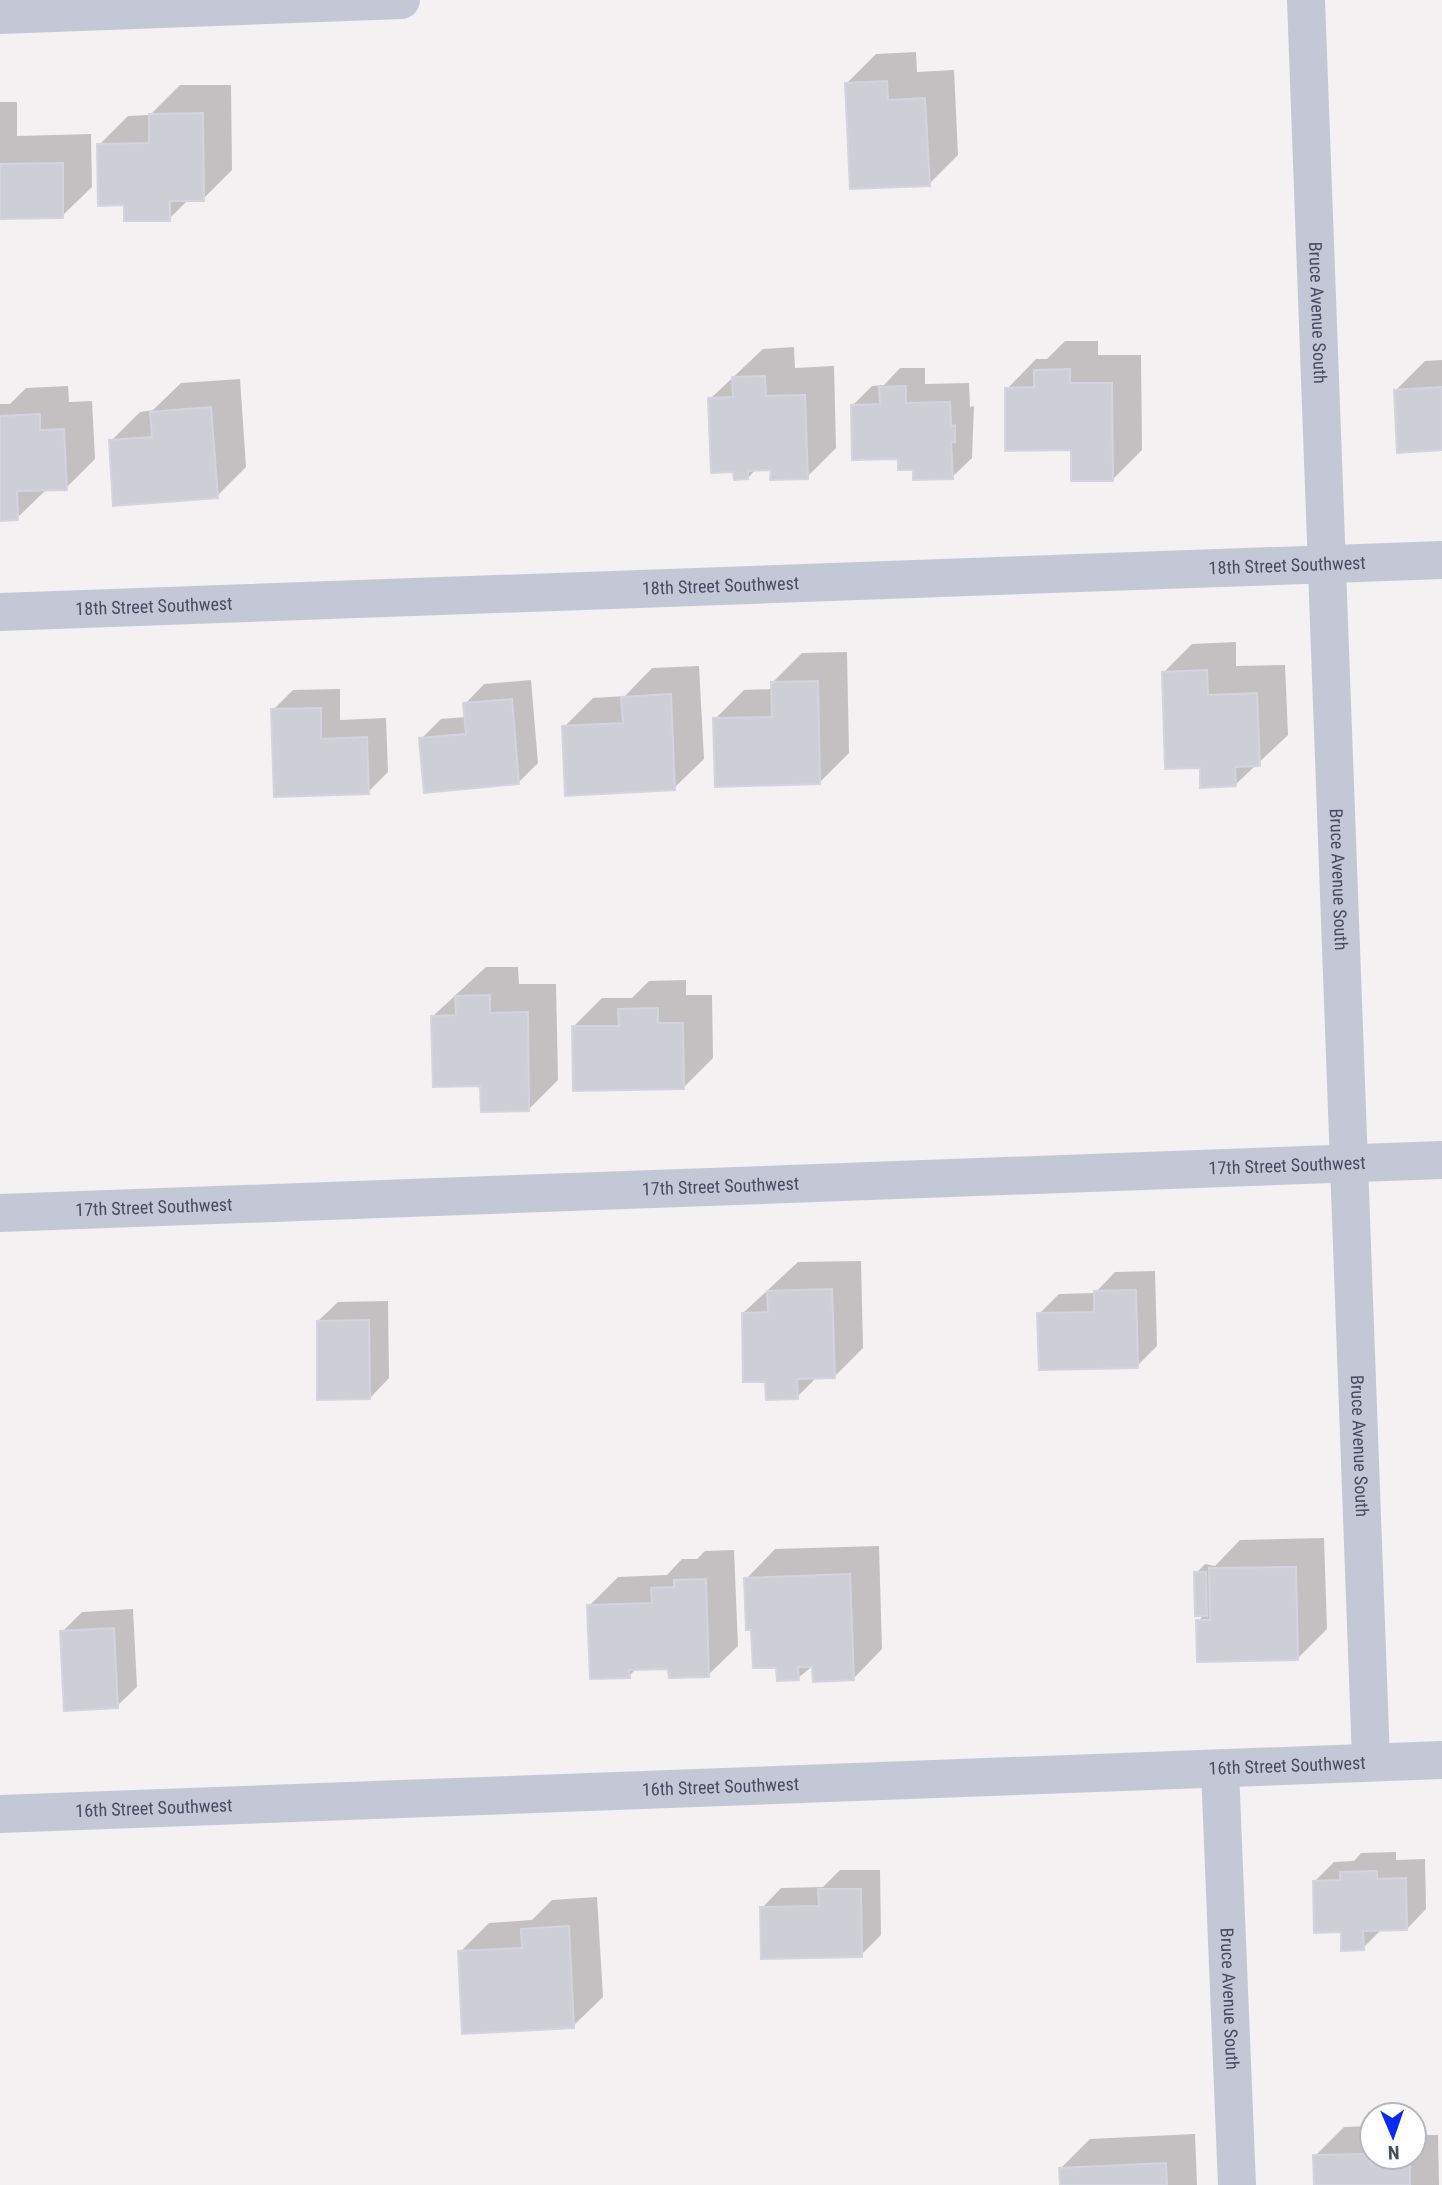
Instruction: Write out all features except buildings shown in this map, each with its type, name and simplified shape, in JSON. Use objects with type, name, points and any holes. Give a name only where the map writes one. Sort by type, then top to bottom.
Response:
[{"type":"street","points":[[0,15],[401,0]]},
{"type":"street","name":"Bruce Avenue South","points":[[1306,0],[1370,1760]]},
{"type":"street","name":"18th Street Southwest","points":[[0,612],[1442,560]]},
{"type":"street","name":"17th Street Southwest","points":[[0,1213],[1442,1160]]},
{"type":"street","name":"16th Street Southwest","points":[[0,1814],[1220,1770],[1370,1760],[1442,1760]]},
{"type":"street","name":"Bruce Avenue South","points":[[1220,1770],[1237,2185]]}]
